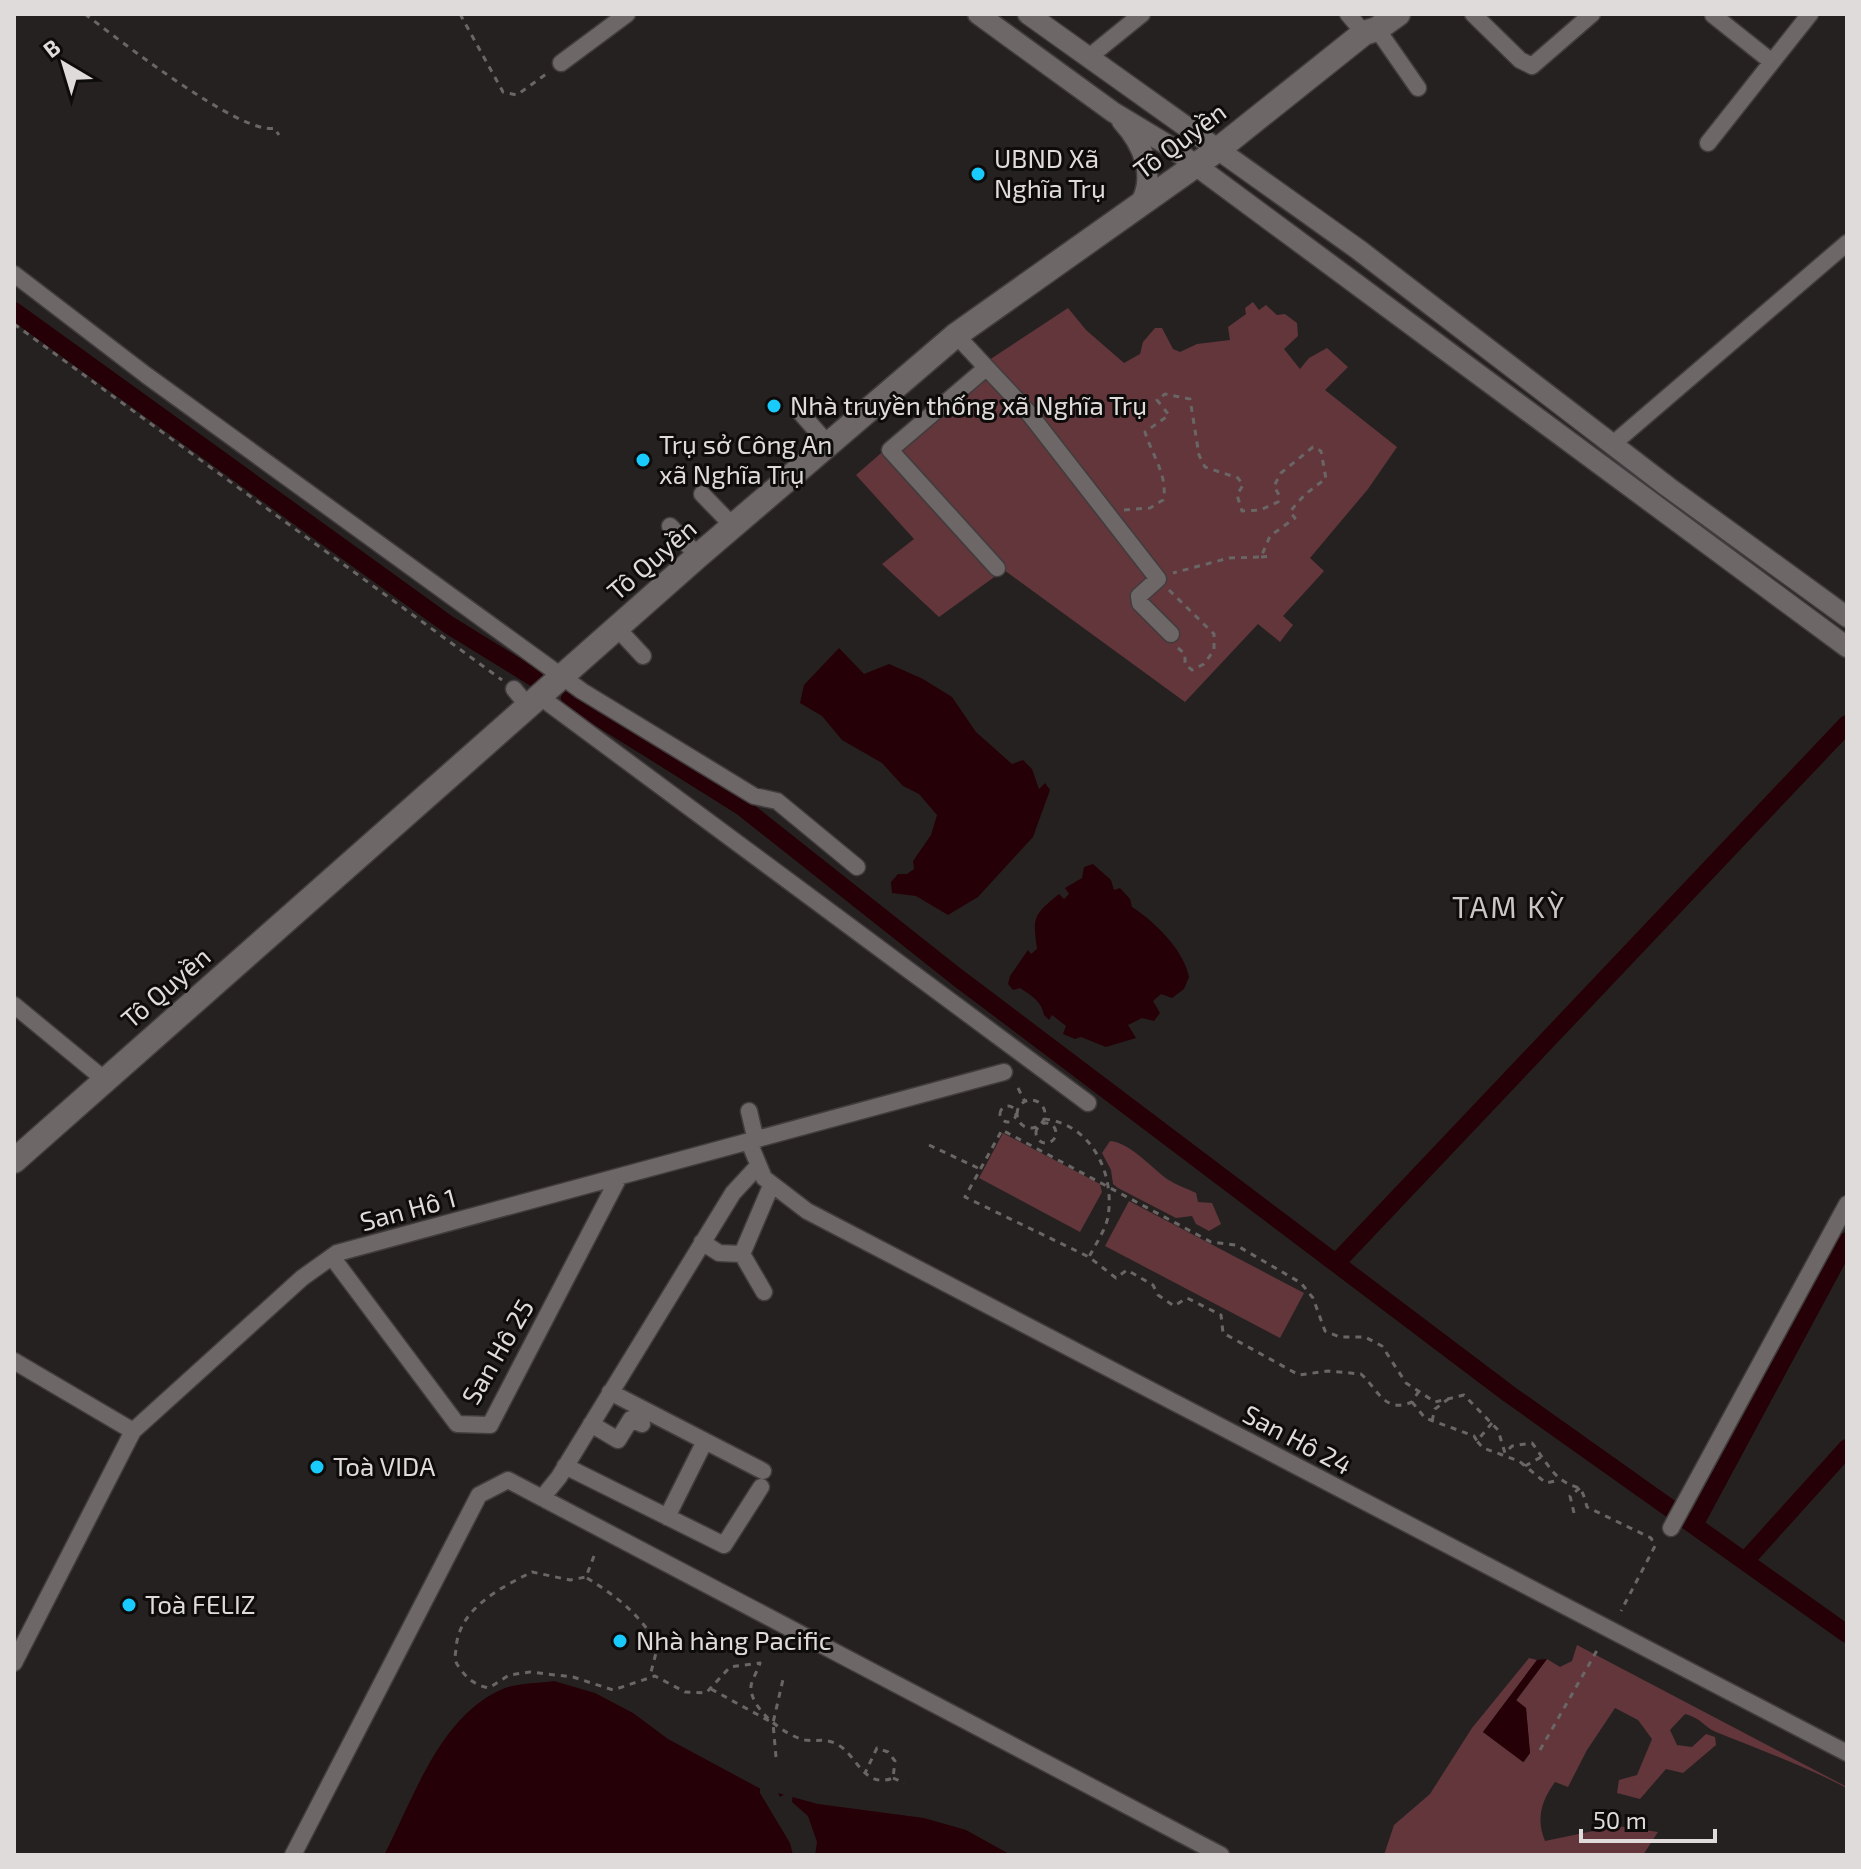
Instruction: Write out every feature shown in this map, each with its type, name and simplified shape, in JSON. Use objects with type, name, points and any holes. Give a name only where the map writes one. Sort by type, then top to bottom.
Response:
[{"type":"main road","name":"Tô Quyền","points":[[14,1161],[527,697],[562,676],[956,335],[1220,148],[1363,25],[1398,14]]},
{"type":"street","points":[[561,63],[627,14]]},
{"type":"street","points":[[978,14],[1113,112],[1171,147],[1847,647]]},
{"type":"street","points":[[1028,14],[1220,148],[1614,443],[1668,487],[1847,617]]},
{"type":"street","points":[[1072,82],[1089,57],[1142,14]]},
{"type":"street","points":[[1473,14],[1520,60],[1532,66],[1592,14]]},
{"type":"street","points":[[1708,143],[1810,14]]},
{"type":"street","points":[[1713,15],[1772,62]]},
{"type":"street","points":[[1363,25],[1418,88]]},
{"type":"street","points":[[1113,112],[1134,135],[1145,158],[1148,184],[1136,210]]},
{"type":"street","points":[[1594,462],[1847,243]]},
{"type":"street","points":[[14,274],[146,375],[562,676],[754,796],[777,801],[857,867]]},
{"type":"street","points":[[956,335],[1028,412],[1158,579],[1139,596],[1140,603],[1171,634]]},
{"type":"street","points":[[986,368],[890,450],[997,568]]},
{"type":"street","points":[[799,411],[828,444]]},
{"type":"street","points":[[702,494],[733,526]]},
{"type":"street","points":[[670,526],[698,556]]},
{"type":"street","points":[[617,628],[643,656]]},
{"type":"street","points":[[527,697],[1088,1103]]},
{"type":"street","points":[[14,1005],[105,1080]]},
{"type":"street","name":"San Hô 1","points":[[14,1663],[133,1431],[302,1278],[332,1257],[1004,1072]]},
{"type":"street","name":"San Hô 24","points":[[749,1111],[757,1167],[771,1186],[821,1218],[1847,1753]]},
{"type":"street","points":[[542,1498],[565,1466],[733,1193],[757,1167]]},
{"type":"street","name":"San Hô 25","points":[[332,1257],[457,1424],[490,1425],[618,1179]]},
{"type":"street","points":[[742,1254],[771,1186]]},
{"type":"street","points":[[1677,1518],[1847,1204]]},
{"type":"street","points":[[702,1242],[719,1253],[742,1254]]},
{"type":"street","points":[[742,1254],[764,1292]]},
{"type":"street","points":[[14,1361],[133,1431]]},
{"type":"street","points":[[565,1466],[724,1545],[762,1479],[705,1441],[610,1392]]},
{"type":"street","points":[[591,1424],[618,1440],[631,1419],[642,1424]]},
{"type":"street","points":[[667,1517],[705,1441]]},
{"type":"street","points":[[293,1855],[479,1495],[508,1480],[1221,1855]]},
{"type":"path","points":[[85,14],[228,114],[259,127],[274,128],[279,135]]},
{"type":"path","points":[[460,14],[508,95],[517,95],[561,63]]},
{"type":"path","points":[[14,324],[527,697]]},
{"type":"path","points":[[1105,512],[1150,508],[1163,500],[1159,465],[1145,432],[1169,415],[1157,400],[1165,394],[1190,399],[1199,455],[1205,467],[1238,478],[1243,485],[1237,495],[1242,511],[1260,510],[1278,502],[1279,495],[1274,486],[1281,473],[1313,447],[1321,451],[1326,479],[1311,488],[1294,507],[1290,512],[1295,518],[1270,536],[1261,557]]},
{"type":"path","points":[[1171,634],[1177,638],[1174,646],[1185,654],[1183,661],[1192,670],[1204,664],[1214,650],[1214,634],[1158,579],[1200,564],[1273,556]]},
{"type":"path","points":[[1018,1088],[1025,1102]]},
{"type":"path","points":[[1025,1102],[1016,1115],[1010,1122],[1005,1122],[999,1113],[1009,1106],[1016,1115],[1025,1128],[1039,1126],[1045,1123],[1054,1127],[1056,1136],[1052,1141],[1040,1141],[1037,1135],[1039,1126],[1044,1119],[1042,1105],[1034,1100],[1025,1102]]},
{"type":"path","points":[[1044,1119],[1065,1124],[1085,1138],[1103,1165],[1108,1187],[1107,1221],[1089,1257]]},
{"type":"path","points":[[1419,1391],[1412,1402],[1395,1406],[1384,1402],[1361,1374],[1328,1371],[1299,1375],[1223,1333],[1221,1315],[1187,1298],[1174,1306],[1158,1295],[1153,1285],[1127,1270],[1116,1278],[1089,1257],[965,1197],[1002,1130],[1211,1242],[1236,1245],[1286,1273],[1310,1291],[1325,1331],[1340,1337],[1365,1337],[1382,1346],[1406,1383],[1419,1391],[1435,1402],[1464,1395],[1492,1423],[1504,1442],[1505,1453]]},
{"type":"path","points":[[929,1145],[980,1169]]},
{"type":"path","points":[[1432,1421],[1435,1409],[1451,1397]]},
{"type":"path","points":[[1412,1402],[1432,1421],[1474,1436],[1483,1448],[1505,1453],[1546,1483],[1561,1480]]},
{"type":"path","points":[[1477,1441],[1492,1423]]},
{"type":"path","points":[[1505,1453],[1512,1446],[1532,1443],[1561,1480],[1580,1488],[1587,1507],[1646,1535],[1655,1546],[1621,1611]]},
{"type":"path","points":[[1525,1467],[1543,1456]]},
{"type":"path","points":[[1574,1513],[1570,1496],[1580,1488]]},
{"type":"path","points":[[586,1577],[594,1556]]},
{"type":"path","points":[[650,1676],[658,1645],[645,1622],[618,1598],[586,1577],[570,1580],[532,1572],[512,1582],[473,1610],[460,1625],[455,1661],[476,1685],[489,1688],[509,1675],[530,1672],[573,1677],[613,1690],[650,1676],[667,1680],[695,1694],[711,1689],[730,1667],[760,1663],[751,1686],[754,1702],[773,1723]]},
{"type":"path","points":[[1540,1750],[1599,1647]]},
{"type":"path","points":[[776,1757],[773,1723],[784,1675]]},
{"type":"path","points":[[711,1689],[802,1740],[831,1741],[849,1753],[858,1769],[865,1773],[886,1781],[893,1778],[904,1783]]},
{"type":"path","points":[[865,1773],[877,1748],[888,1752],[895,1761],[893,1778]]},
{"type":"shaded area","points":[[1253,302],[1259,310],[1266,305],[1277,315],[1285,314],[1297,323],[1298,336],[1284,349],[1300,369],[1309,358],[1327,348],[1348,367],[1325,390],[1397,447],[1368,489],[1310,558],[1324,571],[1283,616],[1293,625],[1280,642],[1258,624],[1185,702],[1004,570],[939,617],[882,564],[914,539],[856,475],[983,364],[1068,308],[1086,330],[1124,363],[1140,354],[1143,342],[1155,328],[1162,328],[1173,349],[1180,352],[1197,344],[1230,340],[1228,327],[1246,314],[1245,308]]},
{"type":"shaded area","points":[[839,648],[864,674],[889,664],[923,679],[952,697],[976,732],[1012,764],[1023,760],[1032,769],[1039,789],[1045,783],[1050,790],[1033,837],[978,897],[948,915],[916,896],[892,893],[891,882],[898,874],[907,874],[914,869],[913,861],[931,835],[937,815],[919,794],[903,786],[882,763],[842,740],[822,716],[800,703],[804,685]]},
{"type":"shaded area","points":[[1093,864],[1111,880],[1114,890],[1120,888],[1130,899],[1132,907],[1167,937],[1181,957],[1189,977],[1184,989],[1172,998],[1161,994],[1153,1001],[1160,1013],[1154,1021],[1142,1018],[1128,1025],[1136,1038],[1106,1047],[1063,1034],[1066,1026],[1052,1015],[1049,1020],[1032,996],[1020,988],[1013,990],[1008,984],[1028,950],[1031,954],[1037,949],[1035,924],[1039,913],[1059,894],[1064,899],[1069,894],[1065,888],[1082,878],[1084,867]]},
{"type":"shaded area","points":[[1003,1133],[1100,1184],[1102,1192],[1080,1232],[979,1178]]},
{"type":"shaded area","points":[[1110,1141],[1125,1146],[1167,1179],[1196,1193],[1198,1202],[1212,1203],[1221,1224],[1209,1231],[1196,1224],[1192,1216],[1176,1218],[1118,1188],[1113,1184],[1111,1170],[1102,1153]]},
{"type":"shaded area","points":[[1129,1201],[1304,1293],[1280,1338],[1105,1246]]},
{"type":"shaded area","points":[[1577,1645],[1847,1788],[1716,1732],[1685,1714],[1670,1730],[1677,1745],[1692,1747],[1706,1734],[1715,1737],[1716,1745],[1683,1773],[1666,1769],[1640,1799],[1617,1793],[1619,1780],[1637,1775],[1652,1739],[1638,1720],[1615,1708],[1587,1750],[1568,1787],[1555,1782],[1550,1789],[1541,1811],[1541,1826],[1545,1841],[1617,1826],[1658,1832],[1643,1855],[1384,1855],[1394,1825],[1430,1794],[1472,1728],[1529,1658],[1537,1660],[1483,1732],[1524,1762],[1530,1753],[1526,1708],[1516,1701],[1547,1659],[1560,1667],[1572,1661]]},
{"type":"shaded area","points":[[1547,1659],[1516,1700],[1526,1708],[1530,1753],[1523,1762],[1483,1732],[1537,1660]]},
{"type":"shaded area","points":[[554,1681],[595,1693],[633,1713],[668,1739],[759,1788],[818,1804],[924,1818],[966,1830],[1011,1855],[384,1855],[431,1760],[463,1717],[482,1700],[505,1688]]},
{"type":"pier","points":[[760,1784],[776,1789],[780,1797],[785,1794],[783,1790],[793,1793],[792,1802],[808,1816],[817,1842],[815,1855],[793,1855],[790,1843],[760,1793]]},
{"type":"waterway","points":[[14,311],[449,625],[535,678]]},
{"type":"waterway","points":[[570,699],[741,806],[957,977],[1509,1394],[1847,1634]]},
{"type":"waterway","points":[[1337,1262],[1847,724]]},
{"type":"waterway","points":[[1694,1525],[1847,1241]]},
{"type":"waterway","points":[[1745,1561],[1847,1448]]},
{"type":"place","name":"UBND Xã Nghĩa Trụ","points":[[978,174]]},
{"type":"place","name":"Nhà truyền thống xã Nghĩa Trụ","points":[[774,406]]},
{"type":"place","name":"Trụ sở Công An xã Nghĩa Trụ","points":[[643,460]]},
{"type":"place","name":"Toà VIDA","points":[[317,1467]]},
{"type":"place","name":"Toà FELIZ","points":[[129,1605]]},
{"type":"place","name":"Nhà hàng Pacific","points":[[620,1641]]},
{"type":"district","name":"TAM KỲ","points":[[1509,908]]}]
